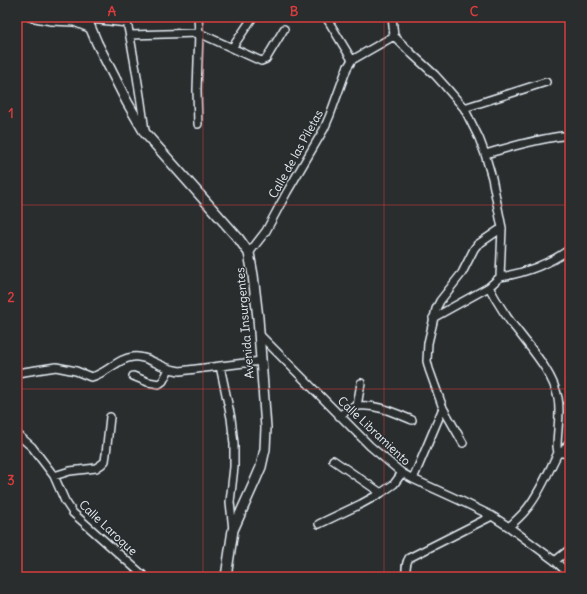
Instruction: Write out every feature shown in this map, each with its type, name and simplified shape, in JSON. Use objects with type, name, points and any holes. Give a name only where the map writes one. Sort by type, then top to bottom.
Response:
[{"type":"main road","name":"Avenida Insurgentes","points":[[86,17],[126,102],[146,133],[239,239],[250,254],[254,275],[259,334],[266,428],[265,449],[261,467],[233,530],[226,577]]},
{"type":"street","points":[[30,17],[74,22],[91,28]]},
{"type":"street","points":[[73,17],[126,20],[130,35],[146,133]]},
{"type":"street","points":[[198,17],[198,124]]},
{"type":"street","points":[[232,48],[253,17]]},
{"type":"street","points":[[326,17],[352,60],[394,36]]},
{"type":"street","points":[[392,17],[394,36],[435,75],[464,108],[479,138],[495,190],[502,228],[500,277]]},
{"type":"street","points":[[130,35],[199,33],[263,61],[266,59],[284,29]]},
{"type":"street","name":"Calle de las Piletas","points":[[250,254],[266,232],[324,129],[347,68],[352,60]]},
{"type":"street","points":[[464,108],[546,82]]},
{"type":"street","points":[[485,154],[532,141],[562,136]]},
{"type":"street","points":[[463,443],[443,408],[429,369],[427,361],[428,343],[433,318],[440,301],[462,272],[477,245],[502,228]]},
{"type":"street","points":[[433,318],[489,287],[500,277],[515,275],[532,270],[570,249]]},
{"type":"street","points":[[489,287],[504,313],[539,358],[555,388],[559,405],[557,443],[560,453]]},
{"type":"street","name":"Calle Libramiento","points":[[259,334],[339,416],[402,474],[492,516],[555,561],[570,575]]},
{"type":"street","points":[[17,374],[56,367],[76,371],[91,377],[101,374],[123,360],[133,357],[138,357],[169,369],[180,371],[261,361]]},
{"type":"street","points":[[220,366],[231,418],[234,444],[234,467],[230,502],[233,530]]},
{"type":"street","points":[[133,376],[148,382],[159,384],[163,381],[169,369]]},
{"type":"street","points":[[358,406],[361,383]]},
{"type":"street","points":[[339,416],[358,406],[374,406],[383,408],[412,420]]},
{"type":"street","points":[[413,479],[443,408]]},
{"type":"street","points":[[54,476],[70,470],[96,468],[105,461],[110,417]]},
{"type":"street","name":"Calle Laroque","points":[[17,434],[32,447],[54,476],[73,513],[143,576]]},
{"type":"street","points":[[509,527],[531,503],[560,453],[570,442]]},
{"type":"street","points":[[560,453],[570,454]]},
{"type":"street","points":[[333,460],[381,493]]},
{"type":"street","points":[[319,524],[381,493],[394,484],[402,474]]},
{"type":"street","points":[[406,577],[406,565],[409,558],[492,516]]},
{"type":"street","points":[[555,561],[570,549]]}]
